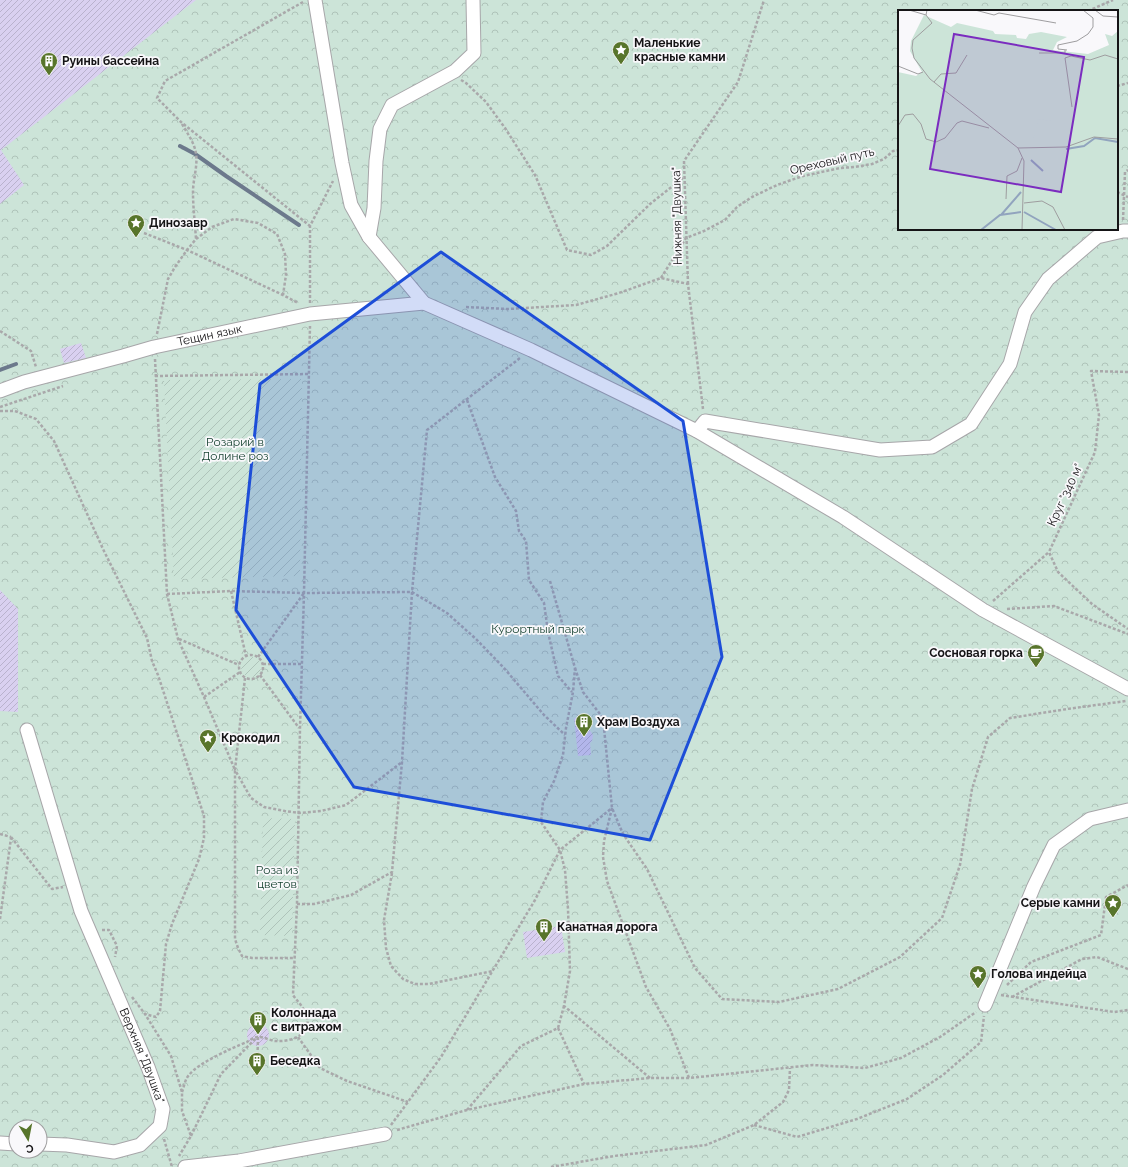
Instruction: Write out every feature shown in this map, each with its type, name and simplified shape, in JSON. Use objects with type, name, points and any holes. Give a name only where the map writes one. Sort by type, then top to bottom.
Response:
[{"type":"lane","points":[[315,0],[342,163],[352,205],[369,237],[424,303],[701,426],[843,517],[983,610],[1128,689]]},
{"type":"lane","points":[[369,237],[374,208],[376,161],[380,129],[392,105],[455,71],[474,53],[473,0]]},
{"type":"lane","points":[[701,426],[880,450],[932,447],[971,424],[1010,364],[1025,312],[1048,279],[1097,237],[1125,231]]},
{"type":"lane","name":"Тещин язык","points":[[0,391],[39,377],[154,347],[310,314],[424,303]]},
{"type":"lane","name":"Верхняя \"Двушка\"","points":[[27,730],[81,912],[151,1074],[163,1109],[160,1126]]},
{"type":"lane","points":[[985,1005],[1034,886],[1054,845],[1090,819],[1128,810]]},
{"type":"lane","points":[[48,1144],[67,1145],[114,1152],[140,1145],[160,1126]]},
{"type":"lane","points":[[179,1163],[239,1161],[385,1134]]},
{"type":"path","points":[[307,0],[165,82],[157,98],[181,122],[310,226]]},
{"type":"path","name":"Нижняя \"Двушка\"","points":[[701,426],[688,284],[684,161],[738,82],[764,0]]},
{"type":"path","points":[[1090,10],[1113,0]]},
{"type":"path","points":[[449,74],[466,83],[486,102],[505,128],[535,175],[567,250],[591,255],[607,246],[650,204],[684,177]]},
{"type":"path","points":[[1118,86],[1128,83]]},
{"type":"path","points":[[181,122],[194,147],[196,168],[193,190],[193,209],[196,239]]},
{"type":"path","name":"Ореховый путь","points":[[686,238],[704,232],[725,220],[737,207],[752,197],[776,185],[803,176],[840,168],[872,164],[884,158],[893,151],[898,150]]},
{"type":"path","points":[[182,1092],[188,1076],[195,1069],[220,1054],[258,1037],[276,1041],[298,1037],[304,1032],[308,1024],[306,1014],[301,1005],[292,995],[297,904],[301,664],[310,374],[310,226],[342,163]]},
{"type":"path","points":[[1125,231],[1125,172],[1128,170]]},
{"type":"path","points":[[1118,192],[1128,197]]},
{"type":"path","points":[[283,295],[286,275],[286,254],[277,234],[258,223],[234,219],[212,227],[196,239],[168,279],[154,347],[167,594],[178,639],[235,770],[251,798],[264,806],[285,811],[299,812],[321,811],[346,805],[402,762]]},
{"type":"path","points":[[144,233],[187,250],[283,295],[306,307],[310,314]]},
{"type":"path","points":[[661,278],[686,238]]},
{"type":"path","points":[[461,307],[508,309],[576,305],[620,293],[661,278],[688,284]]},
{"type":"path","points":[[0,331],[30,351],[39,377]]},
{"type":"path","points":[[493,971],[429,984],[415,984],[403,979],[391,966],[386,948],[384,920],[392,872],[402,762],[412,592],[427,430],[531,350]]},
{"type":"path","name":"Круг \"340 м\"","points":[[1049,552],[1095,452],[1099,415],[1091,371],[1128,372]]},
{"type":"path","points":[[156,376],[310,374]]},
{"type":"path","points":[[467,399],[495,477],[516,511],[520,531],[526,541],[530,580],[544,603],[548,632],[558,676],[573,692]]},
{"type":"path","points":[[0,411],[15,411],[36,419],[54,441],[103,549],[147,638],[152,660],[204,816],[204,838],[199,859],[172,924],[166,944],[160,1011],[156,1017],[145,1014]]},
{"type":"path","points":[[983,610],[1049,552],[1058,572],[1092,604],[1128,629]]},
{"type":"path","points":[[550,581],[583,692],[603,718],[612,808],[623,834],[647,869],[695,968],[722,998],[779,1002],[838,989],[900,957],[942,918],[960,865],[972,789],[988,737],[1010,718],[1067,708],[1128,701]]},
{"type":"path","points":[[167,594],[230,591],[304,593],[412,592],[447,613],[476,639],[504,668],[544,715],[565,736]]},
{"type":"path","points":[[230,591],[246,656]]},
{"type":"path","points":[[258,657],[304,593]]},
{"type":"path","points":[[1007,609],[1054,606],[1128,634]]},
{"type":"path","points":[[178,639],[239,665]]},
{"type":"path","points":[[250,655],[258,657],[262,664],[262,672],[253,679],[245,678],[240,672],[240,661],[246,656],[250,655]]},
{"type":"path","points":[[262,664],[301,664]]},
{"type":"path","points":[[575,668],[573,692],[563,755],[554,781],[542,802],[542,822],[560,850],[565,870],[570,971],[564,1006],[558,1028],[584,1084]]},
{"type":"path","points":[[204,696],[240,672]]},
{"type":"path","points":[[260,675],[300,728]]},
{"type":"path","points":[[245,678],[235,770],[235,939],[242,956],[252,958],[294,958]]},
{"type":"path","points":[[385,1134],[441,1057],[535,900],[560,850],[612,808]]},
{"type":"path","points":[[612,808],[604,841],[603,857],[607,881],[646,987],[670,1029],[689,1078]]},
{"type":"path","points":[[0,834],[11,837],[52,889],[72,884]]},
{"type":"path","points":[[0,919],[11,837]]},
{"type":"path","points":[[297,904],[314,904],[351,895],[392,872]]},
{"type":"path","points":[[1128,885],[1106,897],[1102,935],[1031,962],[996,995],[1114,1012],[1128,1010]]},
{"type":"path","points":[[89,929],[109,930],[117,946],[114,963]]},
{"type":"path","points":[[1012,997],[1082,959],[1097,957],[1128,969]]},
{"type":"path","points":[[131,995],[145,1014],[171,1056],[182,1092],[182,1111],[191,1136]]},
{"type":"path","points":[[385,1134],[467,1110],[584,1084],[650,1078],[689,1078],[813,1066],[865,1068],[901,1058],[940,1037],[985,1005]]},
{"type":"path","points":[[754,1124],[797,1137],[857,1119],[907,1099],[943,1075],[981,1042],[985,1005]]},
{"type":"path","points":[[564,1006],[650,1078]]},
{"type":"path","points":[[467,1110],[521,1046],[558,1028]]},
{"type":"path","points":[[160,1126],[172,1167],[179,1163],[221,1074],[258,1037]]},
{"type":"path","points":[[257,1075],[258,1037]]},
{"type":"path","points":[[298,1037],[320,1068],[347,1081],[408,1102]]},
{"type":"path","points":[[551,1167],[614,1156],[706,1145],[754,1124],[783,1102],[789,1090],[790,1068]]},
{"type":"highlighted area","points":[[441,252],[683,421],[722,657],[650,840],[354,787],[236,610],[260,384]]},
{"type":"green space","name":"Курортный парк","points":[[0,0],[1128,0],[1128,1167],[0,1167]]},
{"type":"green space","name":"Розарий в Долине роз","points":[[302,379],[300,576],[174,579],[164,380]]},
{"type":"green space","points":[[251,657],[258,660],[261,667],[258,674],[251,677],[244,674],[241,667],[244,660]]},
{"type":"green space","name":"Роза из цветов","points":[[263,818],[295,819],[292,936],[260,935]]},
{"type":"building","name":"Руины бассейна","points":[[0,0],[196,0],[1,150],[24,185],[0,204]]},
{"type":"building","points":[[81,343],[86,358],[64,363],[60,349]]},
{"type":"building","points":[[0,590],[18,609],[18,712],[0,711]]},
{"type":"building","name":"Храм Воздуха","points":[[587,717],[588,728],[593,735],[590,743],[591,755],[578,756],[574,718]]},
{"type":"building","name":"Канатная дорога","points":[[561,926],[565,952],[527,958],[523,932]]},
{"type":"building","name":"Колоннада с витражом","points":[[258,1024],[266,1027],[269,1035],[266,1043],[258,1046],[250,1043],[247,1035],[250,1027]]},
{"type":"waterway","points":[[180,146],[195,154],[299,225]]},
{"type":"waterway","points":[[0,370],[16,364]]},
{"type":"place","name":"Маленькие красные камни","points":[[621,65]]},
{"type":"place","name":"Руины бассейна","points":[[49,76]]},
{"type":"place","name":"Динозавр","points":[[136,238]]},
{"type":"place","name":"Сосновая горка","points":[[1036,668]]},
{"type":"place","name":"Храм Воздуха","points":[[584,737]]},
{"type":"place","name":"Крокодил","points":[[208,753]]},
{"type":"place","name":"Серые камни","points":[[1113,918]]},
{"type":"place","name":"Канатная дорога","points":[[544,942]]},
{"type":"place","name":"Голова индейца","points":[[978,989]]},
{"type":"place","name":"Колоннада с витражом","points":[[258,1035]]},
{"type":"place","name":"Беседка","points":[[257,1076]]}]
